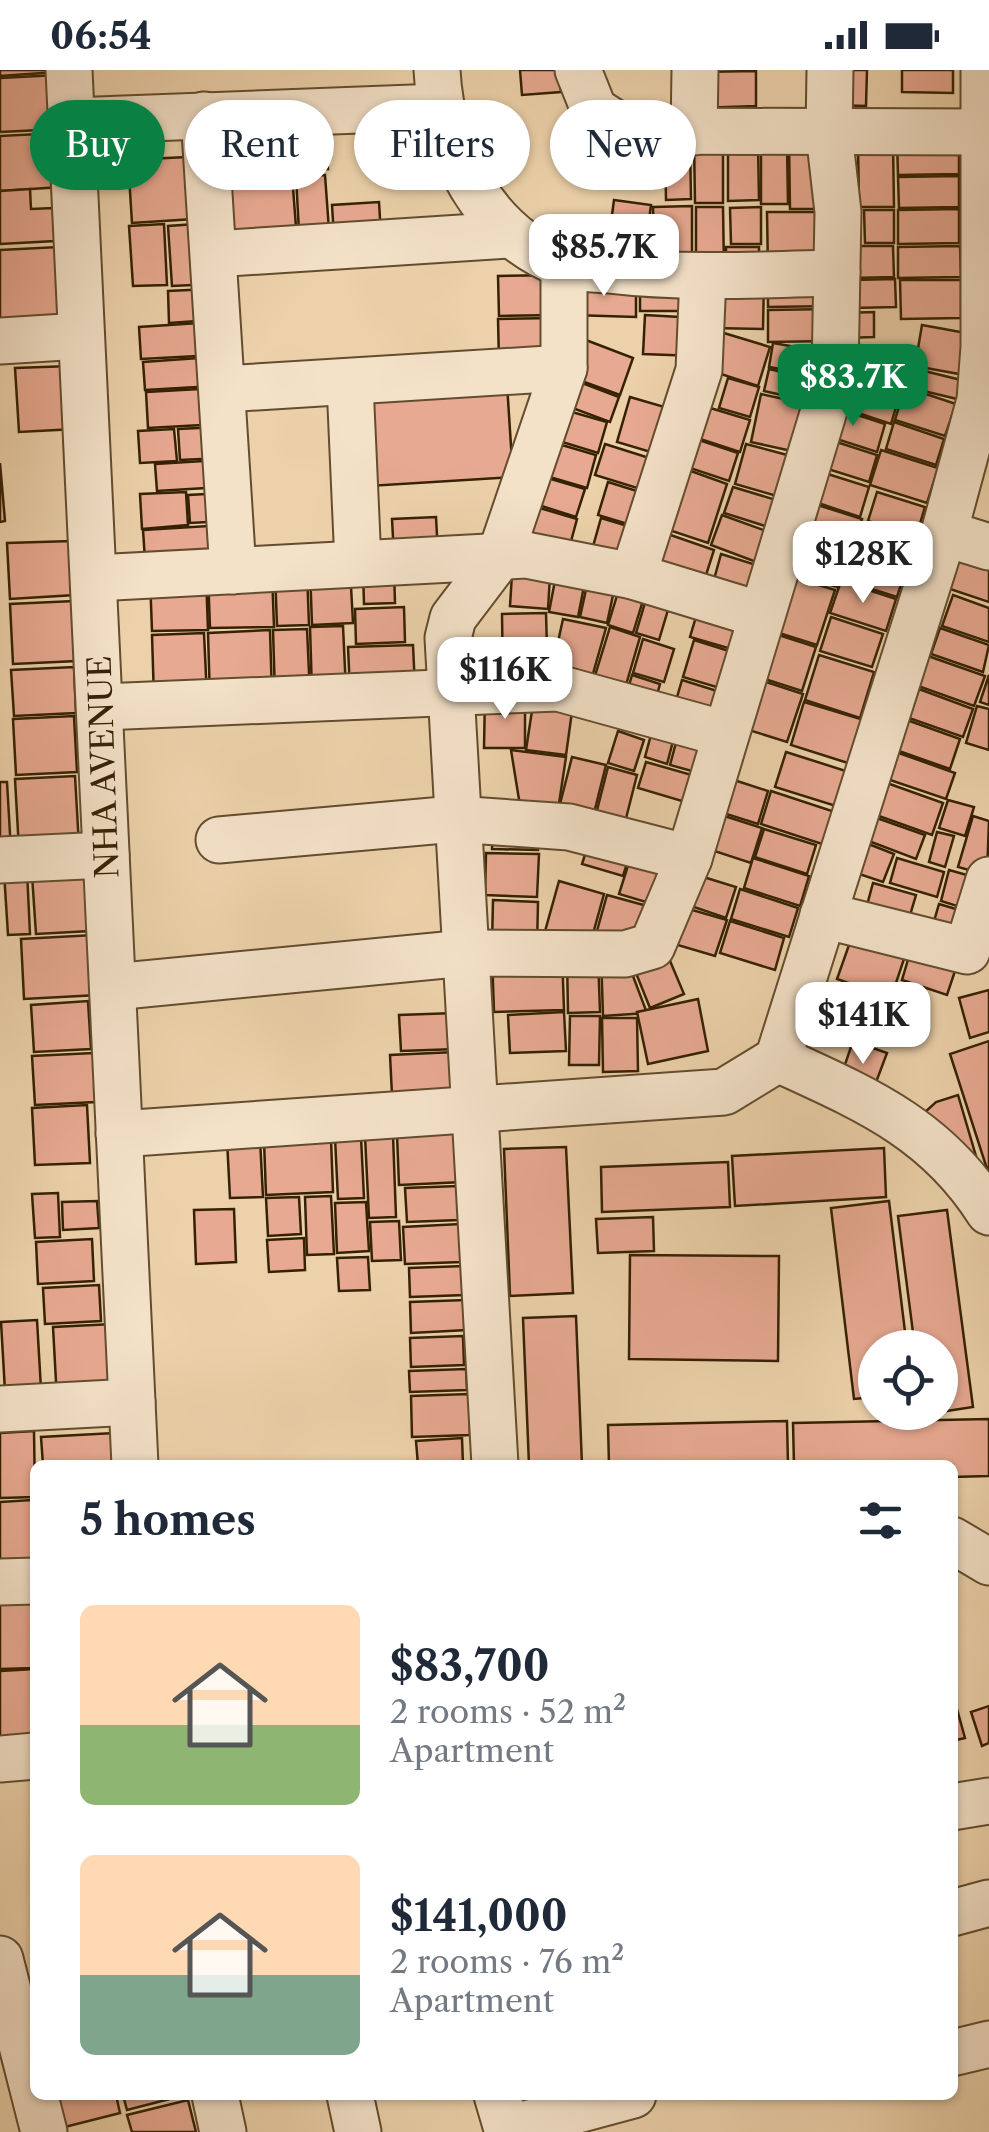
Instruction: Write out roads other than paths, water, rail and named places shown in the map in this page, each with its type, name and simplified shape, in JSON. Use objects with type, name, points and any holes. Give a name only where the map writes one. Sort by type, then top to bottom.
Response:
[{"type":"street","name":"NHA AVENUE","points":[[69,70],[71,100]]},
{"type":"street","points":[[578,70],[590,100]]},
{"type":"street","points":[[695,70],[695,100]]},
{"type":"street","points":[[113,987],[466,953],[643,952],[659,937],[689,858],[835,374],[838,212],[829,133],[830,70]]},
{"type":"street","points":[[119,1134],[724,1092],[778,1058],[944,533],[980,400],[984,347],[984,70]]},
{"type":"street","points":[[334,100],[438,88],[466,178],[508,235],[564,265],[703,276],[838,273]]},
{"type":"street","points":[[696,132],[986,132]]},
{"type":"street","name":"NHA AVENUE","points":[[75,190],[102,707],[134,1460]]},
{"type":"street","points":[[209,190],[233,571]]},
{"type":"street","points":[[214,254],[508,235]]},
{"type":"street","points":[[494,1460],[448,638],[453,618],[500,556],[564,368],[564,265]]},
{"type":"street","points":[[633,576],[699,370],[703,276]]},
{"type":"street","points":[[0,341],[81,336]]},
{"type":"street","points":[[223,389],[564,368]]},
{"type":"street","points":[[350,384],[358,563]]},
{"type":"street","points":[[944,533],[989,546]]},
{"type":"street","points":[[95,578],[526,555],[633,576],[761,615]]},
{"type":"street","points":[[102,707],[558,688],[725,734]]},
{"type":"street","points":[[219,840],[456,818],[569,827],[689,858]]},
{"type":"street","points":[[0,860],[106,856]]},
{"type":"street","points":[[823,915],[966,950],[989,880]]},
{"type":"street","points":[[778,1058],[900,1118],[946,1161],[989,1212]]},
{"type":"street","points":[[0,1409],[132,1402]]},
{"type":"street","points":[[958,1544],[989,1562]]},
{"type":"street","points":[[0,1582],[30,1581]]},
{"type":"street","points":[[0,1759],[30,1756]]},
{"type":"street","points":[[958,1806],[989,1802]]},
{"type":"street","points":[[958,1911],[989,1903]]},
{"type":"street","points":[[0,1959],[30,2077]]},
{"type":"street","points":[[958,2051],[989,2044]]},
{"type":"street","points":[[36,2100],[44,2132]]},
{"type":"street","points":[[215,2100],[223,2132]]},
{"type":"street","points":[[351,2100],[358,2132]]},
{"type":"street","points":[[504,2119],[605,2100]]}]
